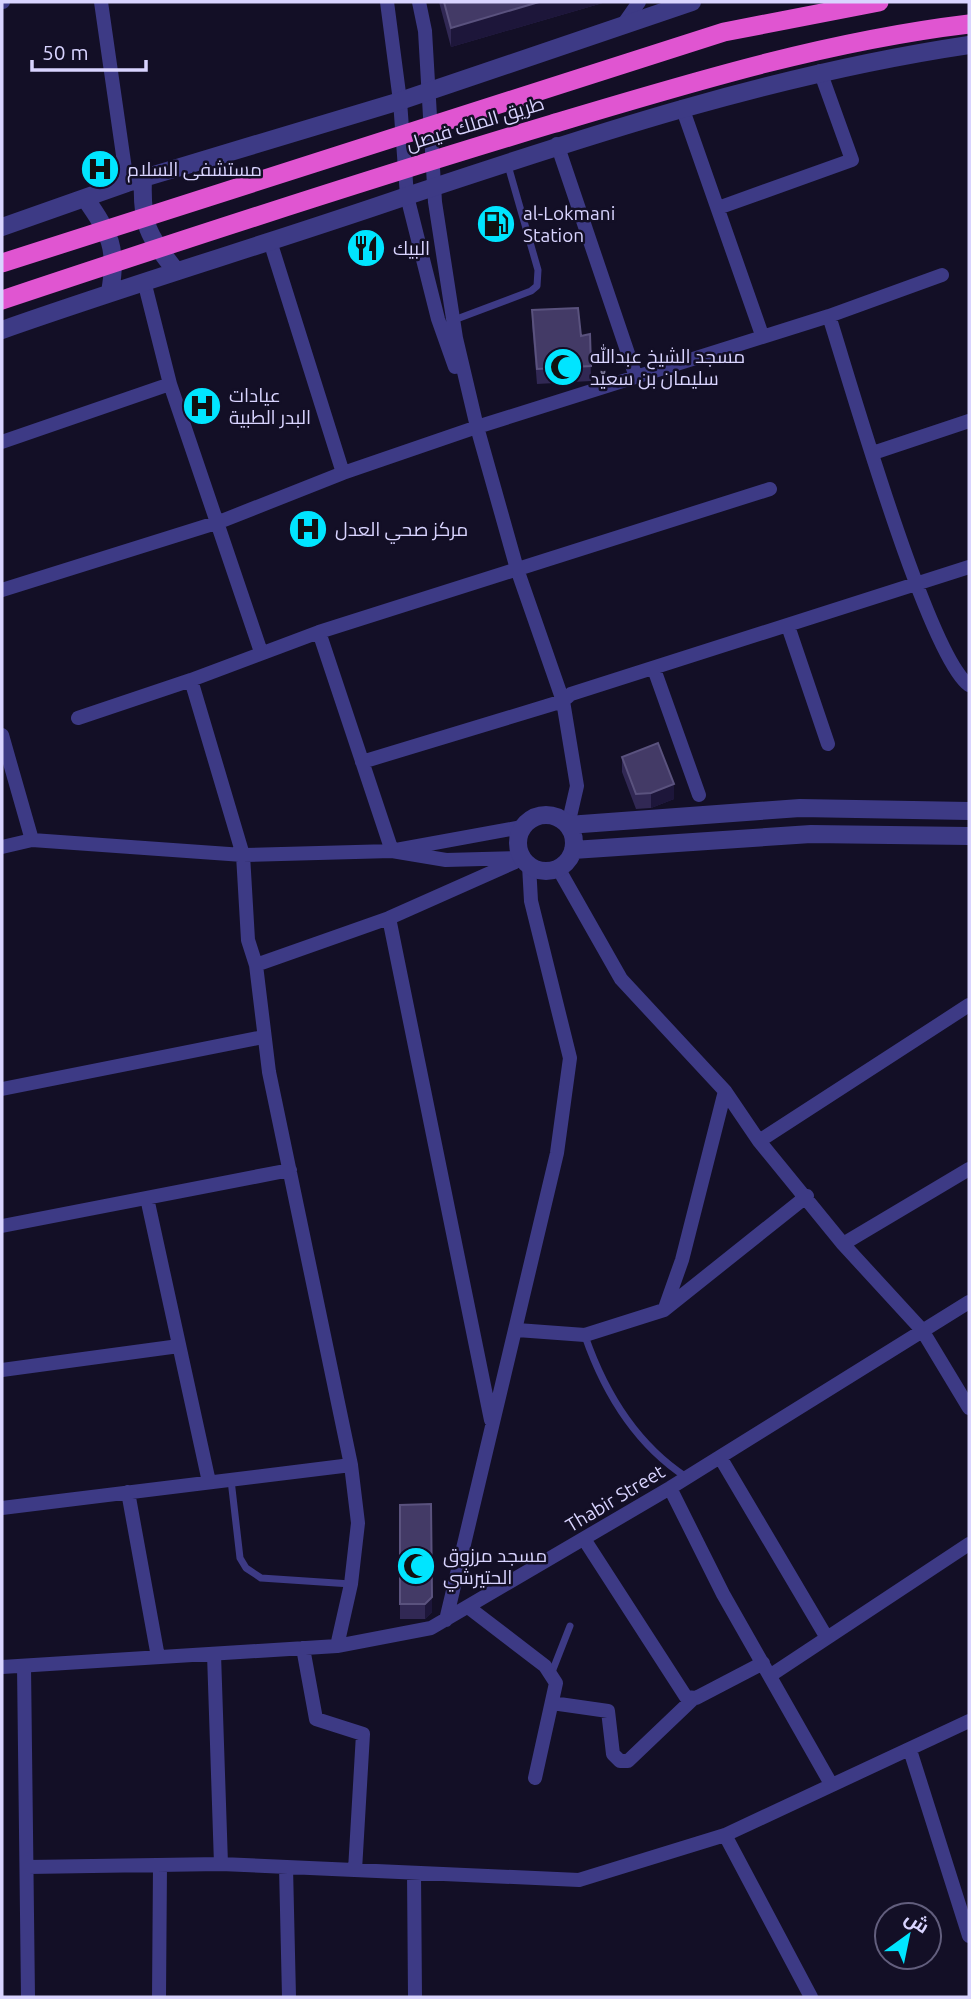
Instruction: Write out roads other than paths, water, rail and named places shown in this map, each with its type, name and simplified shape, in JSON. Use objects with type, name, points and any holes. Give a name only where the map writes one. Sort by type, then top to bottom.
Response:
[{"type":"highway","name":"طريق الملك فيصل","points":[[2,263],[724,32],[878,2]]},
{"type":"highway","name":"طريق الملك فيصل","points":[[2,300],[406,168],[732,70],[908,31],[969,24]]},
{"type":"street","points":[[101,2],[147,233],[176,271]]},
{"type":"street","points":[[387,2],[400,101],[407,196],[438,319],[477,427]]},
{"type":"street","points":[[419,2],[425,32],[434,186],[454,320],[477,427],[517,569],[563,701],[577,786],[568,825]]},
{"type":"street","points":[[625,22],[639,2]]},
{"type":"street","points":[[2,227],[135,181],[400,101],[625,22],[692,2]]},
{"type":"street","points":[[2,330],[557,144],[682,107],[820,71],[969,45]]},
{"type":"street","points":[[718,208],[852,160],[820,71]]},
{"type":"street","points":[[682,107],[762,335]]},
{"type":"street","points":[[557,144],[636,377]]},
{"type":"street","points":[[85,198],[112,241],[115,262],[110,292]]},
{"type":"street","points":[[270,241],[343,473]]},
{"type":"street","points":[[2,590],[219,522],[343,473],[477,427],[829,316],[942,275]]},
{"type":"street","points":[[144,281],[170,384],[261,652]]},
{"type":"street","points":[[829,316],[917,585],[957,674],[969,685]]},
{"type":"street","points":[[2,442],[170,384]]},
{"type":"street","points":[[873,453],[969,421]]},
{"type":"street","points":[[78,718],[191,681],[319,632],[770,489]]},
{"type":"street","points":[[362,762],[563,701],[571,694],[969,567]]},
{"type":"street","points":[[788,626],[828,744]]},
{"type":"street","points":[[319,632],[392,851]]},
{"type":"street","points":[[654,669],[699,795]]},
{"type":"street","points":[[191,681],[243,855],[248,940],[256,965],[263,1037],[351,1465],[358,1523],[351,1584],[337,1646]]},
{"type":"street","points":[[2,735],[32,840]]},
{"type":"street","points":[[568,825],[800,808],[969,811]]},
{"type":"street","points":[[392,851],[446,860],[526,862],[543,871],[558,868],[573,850],[572,832],[561,819],[544,814],[528,821],[522,827],[517,843],[526,862],[531,901],[570,1058],[557,1153],[446,1620]]},
{"type":"street","points":[[2,847],[32,840],[243,855],[392,851],[522,827]]},
{"type":"street","points":[[573,850],[811,834],[969,835]]},
{"type":"street","points":[[256,965],[389,918],[526,862]]},
{"type":"street","points":[[558,868],[621,979],[725,1091],[759,1141],[807,1196],[843,1244],[922,1330],[969,1408]]},
{"type":"street","points":[[389,918],[492,1425]]},
{"type":"street","points":[[759,1141],[969,1005]]},
{"type":"street","points":[[2,1089],[263,1037]]},
{"type":"street","points":[[664,1310],[682,1261],[725,1091]]},
{"type":"street","points":[[843,1244],[969,1169]]},
{"type":"street","points":[[2,1226],[290,1170]]},
{"type":"street","points":[[517,1330],[585,1335],[664,1310],[807,1196]]},
{"type":"street","points":[[147,1198],[209,1482]]},
{"type":"street","name":"Thabir Street","points":[[2,1667],[337,1646],[431,1629],[670,1488],[969,1301]]},
{"type":"street","points":[[2,1370],[179,1346]]},
{"type":"street","points":[[720,1457],[827,1638]]},
{"type":"street","points":[[2,1508],[351,1465]]},
{"type":"street","points":[[670,1488],[723,1594],[831,1784]]},
{"type":"street","points":[[128,1492],[158,1657]]},
{"type":"street","points":[[584,1539],[686,1697],[693,1699]]},
{"type":"street","points":[[552,1703],[608,1711],[613,1754],[620,1761],[628,1761],[693,1699],[767,1669],[827,1638],[969,1544]]},
{"type":"street","points":[[468,1607],[552,1672],[556,1683],[534,1778]]},
{"type":"street","points":[[303,1648],[316,1719],[363,1734],[355,1870]]},
{"type":"street","points":[[214,1654],[221,1864]]},
{"type":"street","points":[[24,1666],[29,1997]]},
{"type":"street","points":[[29,1867],[221,1864],[579,1880],[725,1835],[831,1784],[968,1725]]},
{"type":"street","points":[[910,1750],[969,1936]]},
{"type":"street","points":[[725,1835],[811,1997]]},
{"type":"street","points":[[159,1997],[160,1865]]},
{"type":"street","points":[[286,1867],[289,1997]]},
{"type":"street","points":[[414,1873],[415,1997]]},
{"type":"lane","points":[[454,320],[531,291],[537,286],[538,270],[507,161]]},
{"type":"lane","points":[[585,1335],[609,1394],[638,1433],[686,1478]]},
{"type":"lane","points":[[231,1480],[240,1558],[246,1568],[261,1578],[351,1584]]},
{"type":"lane","points":[[552,1672],[570,1626]]},
{"type":"place","name":"مستشفى السلام","points":[[100,169]]},
{"type":"place","name":"al-Lokmani Station","points":[[496,224]]},
{"type":"place","name":"البيك","points":[[366,248]]},
{"type":"place","name":"مسجد الشيخ عبدالله سليمان بن سعيّد","points":[[563,367]]},
{"type":"place","name":"عيادات البدر الطبية","points":[[202,406]]},
{"type":"place","name":"مركز صحي العدل","points":[[308,529]]},
{"type":"place","name":"مسجد مرزوق الحتيرشي","points":[[416,1566]]}]
